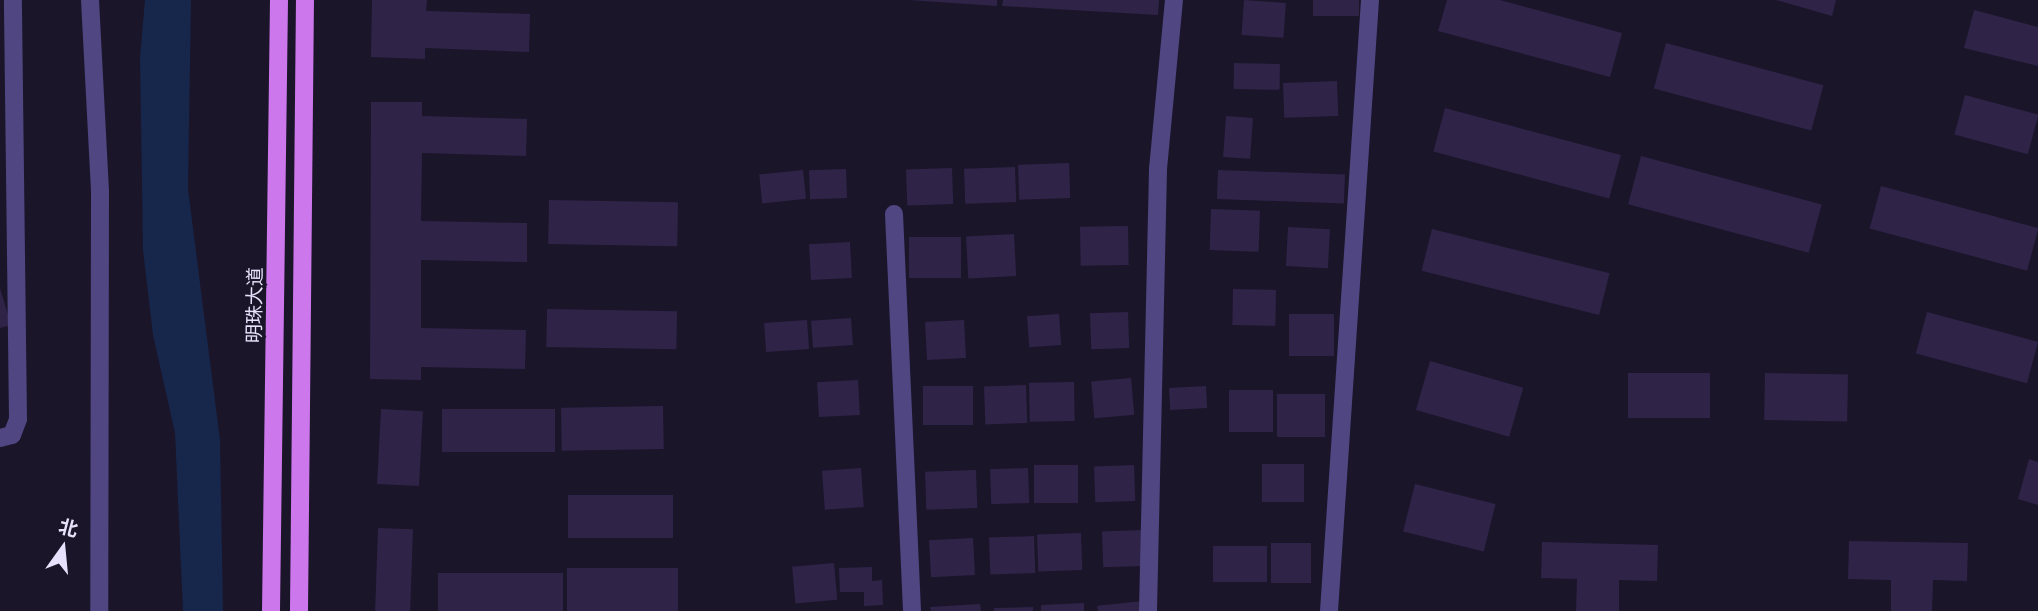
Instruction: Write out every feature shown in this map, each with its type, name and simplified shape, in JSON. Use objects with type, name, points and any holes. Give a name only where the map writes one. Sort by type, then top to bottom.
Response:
[{"type":"main road","name":"明珠大道","points":[[271,611],[279,0]]},
{"type":"main road","points":[[299,611],[305,0]]},
{"type":"street","points":[[0,438],[12,435],[18,419],[13,0]]},
{"type":"street","points":[[90,0],[100,192],[99,611]]},
{"type":"street","points":[[1148,611],[1158,169],[1174,0]]},
{"type":"street","points":[[1329,611],[1370,0]]},
{"type":"street","points":[[894,214],[912,611]]},
{"type":"water","points":[[145,0],[191,0],[188,189],[220,440],[223,611],[183,611],[175,433],[153,335],[143,250],[140,57]]},
{"type":"building","points":[[372,0],[427,0],[426,11],[530,14],[529,52],[425,48],[425,59],[371,57]]},
{"type":"building","points":[[909,0],[997,0],[997,6]]},
{"type":"building","points":[[1003,0],[1159,0],[1158,15],[1002,6]]},
{"type":"building","points":[[1244,0],[1286,3],[1283,38],[1242,35]]},
{"type":"building","points":[[1313,0],[1359,0],[1359,16],[1313,16]]},
{"type":"building","points":[[1447,0],[1500,0],[1622,33],[1610,77],[1438,31]]},
{"type":"building","points":[[1776,0],[1836,0],[1832,16]]},
{"type":"building","points":[[1974,10],[2038,27],[2038,66],[1964,48]]},
{"type":"building","points":[[1666,43],[1823,85],[1811,131],[1654,88]]},
{"type":"building","points":[[1234,63],[1280,64],[1280,90],[1234,89]]},
{"type":"building","points":[[1337,81],[1338,116],[1284,118],[1283,83]]},
{"type":"building","points":[[1965,95],[2038,115],[2028,154],[1954,135]]},
{"type":"building","points":[[371,102],[422,102],[422,116],[527,119],[526,156],[422,153],[421,221],[527,223],[527,262],[421,260],[421,328],[526,330],[525,369],[421,367],[421,380],[370,379]]},
{"type":"building","points":[[1445,108],[1621,155],[1609,199],[1433,151]]},
{"type":"building","points":[[1226,116],[1253,118],[1250,159],[1223,157]]},
{"type":"building","points":[[1641,156],[1822,204],[1809,253],[1628,204]]},
{"type":"building","points":[[1069,163],[1070,198],[1019,200],[1018,165]]},
{"type":"building","points":[[1015,167],[1016,202],[965,204],[964,169]]},
{"type":"building","points":[[952,168],[953,204],[907,206],[906,170]]},
{"type":"building","points":[[846,169],[847,198],[810,199],[809,170]]},
{"type":"building","points":[[803,170],[806,199],[762,203],[759,175]]},
{"type":"building","points":[[1218,170],[1345,174],[1344,203],[1217,199]]},
{"type":"building","points":[[1881,186],[2038,228],[2027,271],[1870,229]]},
{"type":"building","points":[[549,200],[678,202],[677,246],[548,244]]},
{"type":"building","points":[[1211,209],[1260,211],[1259,252],[1210,250]]},
{"type":"building","points":[[1128,226],[1129,265],[1081,266],[1080,227]]},
{"type":"building","points":[[1288,227],[1330,229],[1328,268],[1286,266]]},
{"type":"building","points":[[1432,229],[1610,273],[1599,315],[1422,271]]},
{"type":"building","points":[[1014,234],[1016,276],[968,278],[966,237]]},
{"type":"building","points":[[909,237],[961,237],[961,278],[909,278]]},
{"type":"building","points":[[850,242],[852,278],[811,280],[809,244]]},
{"type":"building","points":[[0,288],[11,325],[0,328]]},
{"type":"building","points":[[1233,289],[1276,290],[1275,326],[1232,325]]},
{"type":"building","points":[[547,309],[677,311],[676,349],[546,347]]},
{"type":"building","points":[[1128,312],[1129,348],[1091,349],[1090,313]]},
{"type":"building","points":[[1927,312],[2038,342],[2027,383],[1916,354]]},
{"type":"building","points":[[1059,314],[1061,345],[1029,347],[1027,316]]},
{"type":"building","points":[[1289,314],[1334,314],[1334,356],[1289,356]]},
{"type":"building","points":[[851,318],[853,345],[813,348],[811,321]]},
{"type":"building","points":[[807,320],[809,349],[766,352],[764,323]]},
{"type":"building","points":[[964,320],[966,358],[927,360],[925,322]]},
{"type":"building","points":[[1430,361],[1523,388],[1509,437],[1416,410]]},
{"type":"building","points":[[1628,373],[1710,373],[1710,418],[1628,418]]},
{"type":"building","points":[[1765,373],[1848,374],[1847,421],[1764,420]]},
{"type":"building","points":[[1131,378],[1134,415],[1094,418],[1091,381]]},
{"type":"building","points":[[858,380],[860,415],[819,417],[817,382]]},
{"type":"building","points":[[1074,382],[1075,421],[1030,422],[1029,383]]},
{"type":"building","points":[[1026,385],[1027,423],[985,424],[984,386]]},
{"type":"building","points":[[923,386],[973,386],[973,425],[923,425]]},
{"type":"building","points":[[1206,386],[1207,408],[1170,410],[1169,388]]},
{"type":"building","points":[[1229,390],[1273,390],[1273,432],[1229,432]]},
{"type":"building","points":[[1277,394],[1325,394],[1325,437],[1277,437]]},
{"type":"building","points":[[663,406],[664,449],[562,451],[561,408]]},
{"type":"building","points":[[381,409],[423,411],[419,486],[377,484]]},
{"type":"building","points":[[442,409],[555,409],[555,452],[442,452]]},
{"type":"building","points":[[2029,459],[2038,462],[2038,505],[2018,499]]},
{"type":"building","points":[[1262,464],[1304,464],[1304,502],[1262,502]]},
{"type":"building","points":[[1034,465],[1078,465],[1078,503],[1034,503]]},
{"type":"building","points":[[1134,465],[1135,501],[1095,502],[1094,466]]},
{"type":"building","points":[[861,468],[864,507],[825,510],[822,471]]},
{"type":"building","points":[[1028,468],[1029,503],[991,504],[990,469]]},
{"type":"building","points":[[976,470],[977,508],[926,510],[925,472]]},
{"type":"building","points":[[1415,484],[1496,504],[1484,552],[1403,532]]},
{"type":"building","points":[[568,495],[673,495],[673,538],[568,538]]},
{"type":"building","points":[[378,528],[413,529],[410,611],[375,611]]},
{"type":"building","points":[[1142,530],[1143,566],[1103,567],[1102,531]]},
{"type":"building","points":[[1081,533],[1082,570],[1038,572],[1037,535]]},
{"type":"building","points":[[1034,536],[1035,573],[990,575],[989,538]]},
{"type":"building","points":[[973,538],[975,575],[931,577],[929,540]]},
{"type":"building","points":[[1849,541],[1968,543],[1967,581],[1933,580],[1932,611],[1891,611],[1891,580],[1848,579]]},
{"type":"building","points":[[1542,542],[1658,545],[1657,581],[1619,580],[1619,611],[1576,611],[1577,579],[1541,578]]},
{"type":"building","points":[[1271,543],[1311,543],[1311,583],[1271,583]]},
{"type":"building","points":[[1213,546],[1267,546],[1267,582],[1213,582]]},
{"type":"building","points":[[834,563],[837,600],[795,604],[792,567]]},
{"type":"building","points":[[872,567],[872,581],[882,580],[883,605],[864,606],[864,592],[840,592],[839,568]]},
{"type":"building","points":[[567,568],[678,568],[678,611],[567,611]]},
{"type":"building","points":[[438,573],[563,573],[563,611],[438,611]]},
{"type":"building","points":[[1143,601],[1144,611],[1098,611],[1097,606]]},
{"type":"building","points":[[1084,603],[1084,611],[1041,611],[1041,605]]},
{"type":"building","points":[[980,604],[981,611],[931,611],[930,607]]},
{"type":"building","points":[[1033,607],[1033,611],[994,611],[994,608]]}]
